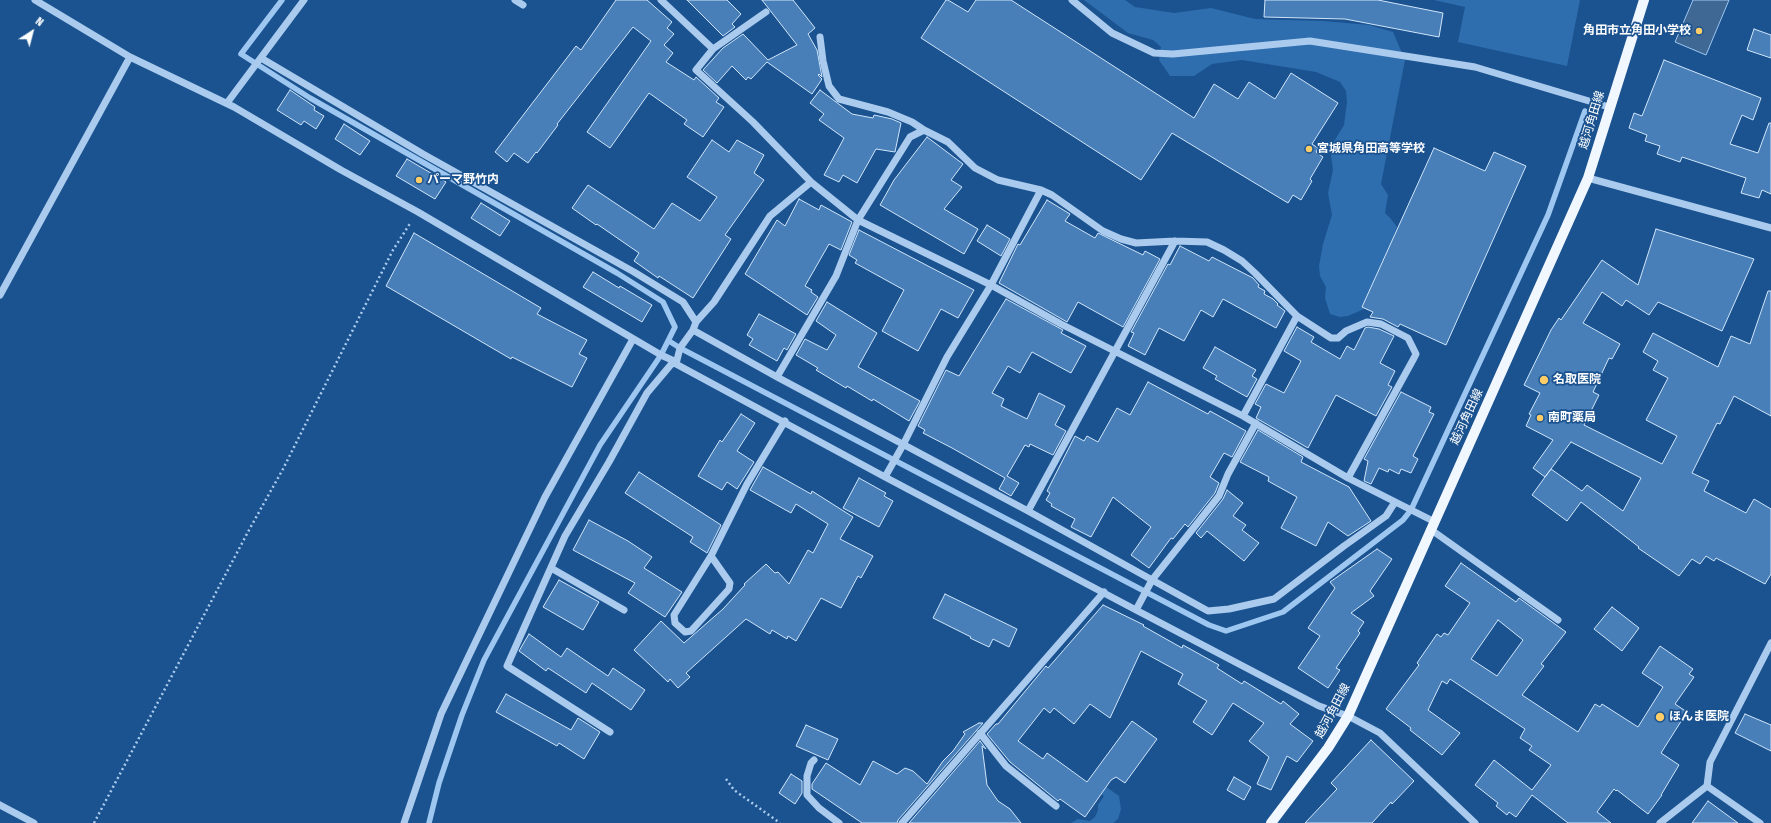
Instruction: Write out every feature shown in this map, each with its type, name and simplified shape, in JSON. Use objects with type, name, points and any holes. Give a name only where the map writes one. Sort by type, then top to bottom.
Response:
[{"type":"main road","name":"越河角田線","points":[[1271,823],[1328,748],[1348,716],[1432,525],[1522,329],[1588,178],[1644,0]]},
{"type":"street","points":[[35,0],[130,57],[226,103],[340,170],[418,212],[660,355],[785,421],[885,477],[1136,610],[1319,706],[1348,716],[1380,733],[1475,823]]},
{"type":"street","points":[[226,103],[304,0]]},
{"type":"street","points":[[515,0],[523,5]]},
{"type":"street","points":[[661,0],[713,49]]},
{"type":"street","points":[[1072,0],[1112,33],[1154,53],[1173,54],[1310,42],[1475,67],[1610,107]]},
{"type":"street","points":[[766,12],[713,49],[696,70],[752,122],[811,182],[858,220],[991,285],[1061,324],[1243,416],[1348,478],[1395,502],[1432,525],[1558,620]]},
{"type":"street","points":[[820,37],[823,62],[829,86],[839,99],[888,112],[912,122],[948,142],[975,168],[998,180],[1041,190],[1062,201],[1083,218],[1103,231],[1121,239],[1136,243],[1175,241],[1207,242],[1224,250],[1242,261],[1255,272],[1297,316],[1335,339],[1352,328],[1367,322],[1381,324],[1408,338],[1416,354],[1348,478]]},
{"type":"street","points":[[0,295],[130,57]]},
{"type":"street","points":[[261,58],[423,154],[634,272],[683,302],[696,322]]},
{"type":"street","points":[[777,377],[836,276],[858,220],[910,137],[924,130]]},
{"type":"street","points":[[1588,178],[1771,228]]},
{"type":"street","points":[[610,732],[507,666],[565,536],[610,462],[647,393],[675,362],[680,348],[693,330],[696,322],[714,302],[770,216],[811,182]]},
{"type":"street","points":[[885,477],[948,357],[991,285],[1041,190]]},
{"type":"street","points":[[1028,511],[1175,241]]},
{"type":"street","points":[[1243,416],[1297,316]]},
{"type":"street","points":[[693,330],[777,377],[1028,511],[1208,611],[1229,609],[1274,599],[1386,516],[1395,502]]},
{"type":"street","points":[[404,823],[441,714],[545,497],[633,339]]},
{"type":"street","points":[[711,556],[730,583],[729,589],[691,631],[685,632],[675,623],[674,615],[711,556],[747,484],[785,421]]},
{"type":"street","points":[[1136,610],[1152,580],[1219,496],[1228,474],[1256,423]]},
{"type":"street","points":[[551,568],[624,610]]},
{"type":"street","points":[[902,823],[1104,592]]},
{"type":"street","points":[[1660,823],[1707,786],[1710,762],[1771,643]]},
{"type":"street","points":[[980,733],[1006,766],[1056,806]]},
{"type":"street","points":[[814,760],[811,763],[807,776],[807,795],[819,808],[839,823]]},
{"type":"street","points":[[1707,786],[1760,823]]},
{"type":"street","points":[[0,805],[34,823]]},
{"type":"path","points":[[94,823],[249,530],[283,469],[393,250],[418,212]]},
{"type":"path","points":[[726,780],[734,790],[780,823]]},
{"type":"shaded area","points":[[1084,0],[1125,0],[1135,7],[1174,13],[1211,8],[1255,19],[1323,21],[1369,25],[1393,32],[1405,60],[1381,184],[1388,195],[1385,213],[1397,227],[1370,298],[1364,309],[1348,316],[1340,317],[1330,314],[1325,298],[1326,287],[1320,276],[1319,266],[1323,244],[1332,215],[1328,193],[1333,170],[1330,148],[1344,125],[1347,102],[1346,91],[1340,82],[1316,72],[1242,60],[1212,64],[1194,76],[1170,76],[1159,60],[1161,47],[1153,40],[1128,33]]},
{"type":"shaded area","points":[[1434,0],[1580,0],[1567,66],[1458,42],[1465,7]]},
{"type":"shaded area","points":[[1693,0],[1729,0],[1706,55],[1675,42]]},
{"type":"shaded area","points":[[1102,784],[1119,796],[1121,809],[1118,819],[1113,823],[1071,823],[1078,819],[1090,821],[1095,817],[1098,810],[1098,805],[1104,796],[1097,791]]},
{"type":"building","points":[[616,0],[647,0],[672,22],[667,28],[674,34],[664,45],[673,53],[666,62],[694,80],[696,77],[719,98],[716,102],[724,107],[703,137],[684,124],[687,120],[649,93],[610,148],[587,132],[651,41],[633,27],[528,163],[514,153],[507,162],[495,152],[576,46],[581,50]]},
{"type":"building","points":[[687,0],[727,0],[741,14],[732,24],[735,27],[723,36]]},
{"type":"building","points":[[762,0],[793,0],[815,28],[808,34],[817,50],[822,77],[819,74],[818,75],[822,79],[812,94],[767,62],[751,79],[748,77],[746,80],[732,66],[717,83],[703,70],[723,48],[743,34],[768,60],[797,45]]},
{"type":"building","points":[[946,0],[968,12],[976,0],[1011,0],[1194,118],[1214,84],[1238,99],[1249,82],[1275,99],[1291,73],[1338,103],[1312,144],[1318,148],[1316,152],[1323,157],[1310,179],[1312,181],[1301,200],[1293,195],[1288,203],[1172,133],[1141,180],[921,38]]},
{"type":"building","points":[[1265,0],[1378,0],[1443,13],[1439,37],[1345,19],[1264,17]]},
{"type":"building","points":[[1754,29],[1771,35],[1771,58],[1747,50]]},
{"type":"building","points":[[1664,60],[1761,98],[1753,120],[1742,115],[1730,144],[1758,153],[1769,123],[1771,123],[1771,194],[1762,190],[1759,198],[1741,193],[1746,178],[1682,157],[1680,162],[1657,154],[1660,146],[1645,141],[1647,135],[1629,128],[1634,113],[1642,116]]},
{"type":"building","points":[[290,90],[315,107],[314,110],[324,116],[316,129],[304,121],[301,125],[277,110]]},
{"type":"building","points":[[820,90],[852,114],[873,118],[874,115],[892,119],[901,123],[895,152],[876,149],[857,183],[843,175],[839,182],[824,175],[844,138],[819,120],[824,114],[810,103]]},
{"type":"building","points":[[344,124],[370,141],[360,155],[335,139]]},
{"type":"building","points":[[927,137],[963,164],[951,180],[962,187],[944,209],[978,229],[964,254],[880,205],[894,180]]},
{"type":"building","points":[[712,140],[729,152],[737,140],[764,155],[754,173],[764,180],[725,235],[731,239],[693,298],[659,276],[658,278],[634,261],[639,253],[572,208],[588,185],[654,229],[672,203],[700,221],[717,197],[687,177]]},
{"type":"building","points":[[1434,148],[1485,171],[1494,152],[1526,166],[1446,345],[1400,324],[1398,327],[1383,319],[1370,317],[1373,312],[1362,307]]},
{"type":"building","points":[[407,159],[446,182],[435,199],[396,176]]},
{"type":"building","points":[[799,199],[819,210],[821,205],[852,222],[841,250],[829,244],[805,286],[812,290],[811,292],[818,297],[807,315],[745,274],[777,220],[785,226]]},
{"type":"building","points":[[1047,200],[1070,214],[1065,221],[1095,238],[1098,233],[1143,255],[1145,251],[1160,259],[1123,327],[1078,302],[1067,322],[999,283],[1018,244],[1020,245]]},
{"type":"building","points":[[481,203],[510,221],[500,236],[471,218]]},
{"type":"building","points":[[987,225],[1010,239],[1001,256],[977,241]]},
{"type":"building","points":[[1656,229],[1754,259],[1722,331],[1658,302],[1649,315],[1626,300],[1622,306],[1602,292],[1583,323],[1620,344],[1612,359],[1609,358],[1593,392],[1599,395],[1584,425],[1662,464],[1677,436],[1646,420],[1668,378],[1653,370],[1658,361],[1643,352],[1653,333],[1718,367],[1731,336],[1750,344],[1768,291],[1771,291],[1771,416],[1734,396],[1720,424],[1717,423],[1692,473],[1709,481],[1704,491],[1746,513],[1754,499],[1771,509],[1771,574],[1765,584],[1716,558],[1714,561],[1706,556],[1700,564],[1692,559],[1679,576],[1638,548],[1639,547],[1581,502],[1567,521],[1532,495],[1545,477],[1533,468],[1553,440],[1526,426],[1531,415],[1529,414],[1540,393],[1524,385],[1551,330],[1559,318],[1561,320],[1602,260],[1638,285]],"holes":[[[1571,442],[1641,478],[1623,511],[1587,485],[1582,491],[1551,469],[1545,477]]]},
{"type":"building","points":[[859,230],[974,290],[958,318],[941,309],[918,351],[882,331],[904,290],[855,263],[857,260],[849,255]]},
{"type":"building","points":[[414,233],[541,308],[537,314],[587,340],[579,354],[587,358],[572,387],[512,357],[511,359],[386,286]]},
{"type":"building","points":[[1180,246],[1209,261],[1212,257],[1253,278],[1259,285],[1258,287],[1265,291],[1264,294],[1273,299],[1278,304],[1277,305],[1285,311],[1276,328],[1223,299],[1213,317],[1201,310],[1184,341],[1159,328],[1145,355],[1128,346],[1134,333],[1131,332],[1168,264],[1170,265]]},
{"type":"building","points":[[593,272],[619,288],[620,286],[652,305],[642,322],[583,287]]},
{"type":"building","points":[[1006,299],[1063,330],[1061,333],[1086,346],[1071,373],[1032,352],[1020,373],[1008,366],[992,393],[1004,399],[1001,406],[1027,419],[1039,393],[1065,406],[1055,425],[1066,431],[1053,455],[1030,444],[1029,447],[1025,445],[1007,476],[1019,483],[1011,496],[999,489],[1005,478],[923,433],[925,430],[918,426],[946,370],[959,376]]},
{"type":"building","points":[[827,302],[877,333],[858,367],[920,401],[909,421],[873,399],[872,401],[847,386],[846,388],[816,370],[818,368],[796,355],[805,339],[827,350],[836,335],[816,321]]},
{"type":"building","points":[[759,314],[796,334],[787,350],[784,348],[777,361],[749,345],[753,339],[747,335]]},
{"type":"building","points":[[1297,327],[1314,337],[1311,342],[1340,359],[1347,346],[1354,350],[1365,328],[1368,327],[1379,329],[1394,336],[1380,363],[1395,371],[1388,385],[1392,387],[1376,416],[1336,395],[1308,448],[1256,418],[1261,407],[1255,404],[1266,384],[1284,393],[1301,361],[1284,351]]},
{"type":"building","points":[[1215,347],[1256,370],[1252,376],[1257,379],[1247,397],[1215,379],[1217,376],[1203,368]]},
{"type":"building","points":[[1148,382],[1208,414],[1210,411],[1246,431],[1232,457],[1224,453],[1210,477],[1219,483],[1215,493],[1188,527],[1185,524],[1173,539],[1171,538],[1149,568],[1131,555],[1151,527],[1113,497],[1091,537],[1071,527],[1075,519],[1051,506],[1052,504],[1046,500],[1050,493],[1047,491],[1075,436],[1084,441],[1087,436],[1098,442],[1117,408],[1130,415]]},
{"type":"building","points":[[1401,392],[1431,407],[1429,412],[1434,414],[1413,456],[1418,459],[1411,473],[1401,469],[1399,474],[1389,469],[1388,472],[1379,468],[1371,484],[1364,481],[1368,461],[1364,459]]},
{"type":"building","points":[[741,414],[755,423],[737,451],[754,462],[737,489],[727,482],[722,490],[698,476],[720,440],[722,442]]},
{"type":"building","points":[[1258,430],[1303,457],[1301,462],[1349,487],[1371,521],[1348,536],[1328,522],[1316,546],[1281,528],[1297,497],[1268,481],[1269,477],[1240,462]]},
{"type":"building","points":[[763,467],[811,494],[812,491],[853,517],[840,539],[873,556],[861,578],[858,576],[841,608],[821,598],[796,641],[788,636],[787,639],[772,630],[770,634],[746,619],[686,673],[690,677],[678,688],[670,679],[668,682],[634,650],[661,621],[684,643],[723,609],[745,585],[744,584],[766,564],[775,573],[778,572],[789,584],[808,550],[813,553],[828,524],[796,504],[791,513],[750,490]]},
{"type":"building","points":[[639,472],[721,525],[707,553],[690,542],[693,537],[625,493]]},
{"type":"building","points":[[859,478],[886,493],[884,496],[893,501],[879,527],[843,508]]},
{"type":"building","points":[[1227,490],[1243,503],[1233,516],[1246,525],[1242,530],[1259,543],[1244,561],[1207,531],[1201,538],[1196,533],[1223,499]]},
{"type":"building","points":[[589,520],[628,541],[652,557],[644,568],[682,592],[665,617],[628,593],[635,583],[573,550]]},
{"type":"building","points":[[1377,549],[1392,559],[1370,591],[1374,596],[1351,613],[1364,622],[1358,631],[1360,633],[1336,668],[1340,670],[1328,688],[1298,668],[1320,636],[1308,628],[1335,588],[1330,582]]},
{"type":"building","points":[[1461,563],[1516,602],[1519,598],[1566,632],[1541,664],[1544,666],[1522,695],[1578,732],[1595,704],[1600,707],[1602,704],[1638,727],[1663,687],[1642,673],[1660,646],[1693,669],[1689,674],[1694,677],[1675,704],[1687,712],[1661,753],[1679,765],[1662,795],[1648,814],[1614,789],[1597,812],[1611,823],[1568,823],[1532,795],[1516,817],[1509,812],[1507,815],[1496,806],[1498,803],[1475,785],[1494,760],[1532,790],[1551,765],[1529,750],[1532,746],[1520,738],[1525,729],[1450,679],[1447,684],[1442,681],[1428,710],[1460,733],[1442,755],[1386,709],[1419,665],[1417,663],[1437,634],[1441,637],[1444,633],[1448,635],[1470,603],[1445,586]],"holes":[[[1498,620],[1523,640],[1497,676],[1471,659]]]},
{"type":"building","points":[[559,580],[599,602],[583,630],[543,607]]},
{"type":"building","points":[[945,594],[1017,629],[1009,647],[993,639],[989,647],[933,618]]},
{"type":"building","points":[[1103,605],[1144,625],[1143,626],[1182,648],[1183,645],[1219,665],[1217,668],[1242,684],[1244,681],[1281,704],[1283,701],[1299,714],[1290,724],[1313,741],[1297,762],[1287,756],[1271,790],[1257,784],[1269,757],[1249,741],[1264,723],[1233,703],[1212,735],[1193,722],[1207,701],[1178,684],[1183,674],[1141,651],[1110,718],[1090,704],[1074,724],[1054,708],[1050,713],[1044,708],[1018,741],[1043,759],[1047,753],[1087,782],[1132,721],[1157,739],[1125,783],[1116,777],[1111,780],[1085,817],[1060,799],[1058,801],[1010,762],[987,734],[996,724],[998,724],[1046,666],[1048,668]]},
{"type":"building","points":[[1612,607],[1639,628],[1622,651],[1594,629]]},
{"type":"building","points":[[529,634],[561,657],[567,648],[608,676],[613,668],[645,690],[631,710],[592,683],[586,693],[548,668],[546,671],[519,651]]},
{"type":"building","points":[[506,694],[571,730],[578,718],[600,732],[584,759],[559,743],[557,746],[496,712]]},
{"type":"building","points":[[1745,714],[1771,725],[1771,751],[1735,733]]},
{"type":"building","points":[[979,723],[983,723],[897,823],[862,823],[812,789],[812,784],[826,763],[860,785],[873,761],[897,774],[905,768],[913,771],[927,784],[965,734],[963,732]]},
{"type":"building","points":[[806,725],[838,739],[828,760],[796,746]]},
{"type":"building","points":[[1371,740],[1414,781],[1392,804],[1391,802],[1372,823],[1305,823],[1337,789],[1331,783]]},
{"type":"building","points":[[980,741],[986,749],[982,746],[987,785],[998,801],[1010,809],[1021,823],[909,823]]},
{"type":"building","points":[[791,774],[802,781],[802,793],[795,804],[779,793]]},
{"type":"building","points":[[1234,777],[1251,787],[1244,800],[1227,790]]},
{"type":"building","points":[[1708,801],[1738,823],[1692,823]]},
{"type":"waterway","points":[[282,0],[241,54],[310,98],[617,273],[663,302],[675,327],[661,355],[600,445],[484,660],[462,715],[439,783],[429,823]]},
{"type":"waterway","points":[[669,341],[1209,625],[1226,631],[1283,612],[1403,520],[1411,510],[1548,215],[1585,111]]},
{"type":"place","name":"角田市立角田小学校","points":[[1699,31]]},
{"type":"place","name":"宮城県角田高等学校","points":[[1309,149]]},
{"type":"place","name":"パーマ野竹内","points":[[419,180]]},
{"type":"place","name":"名取医院","points":[[1544,380]]},
{"type":"place","name":"南町薬局","points":[[1540,418]]},
{"type":"place","name":"ほんま医院","points":[[1660,717]]}]
